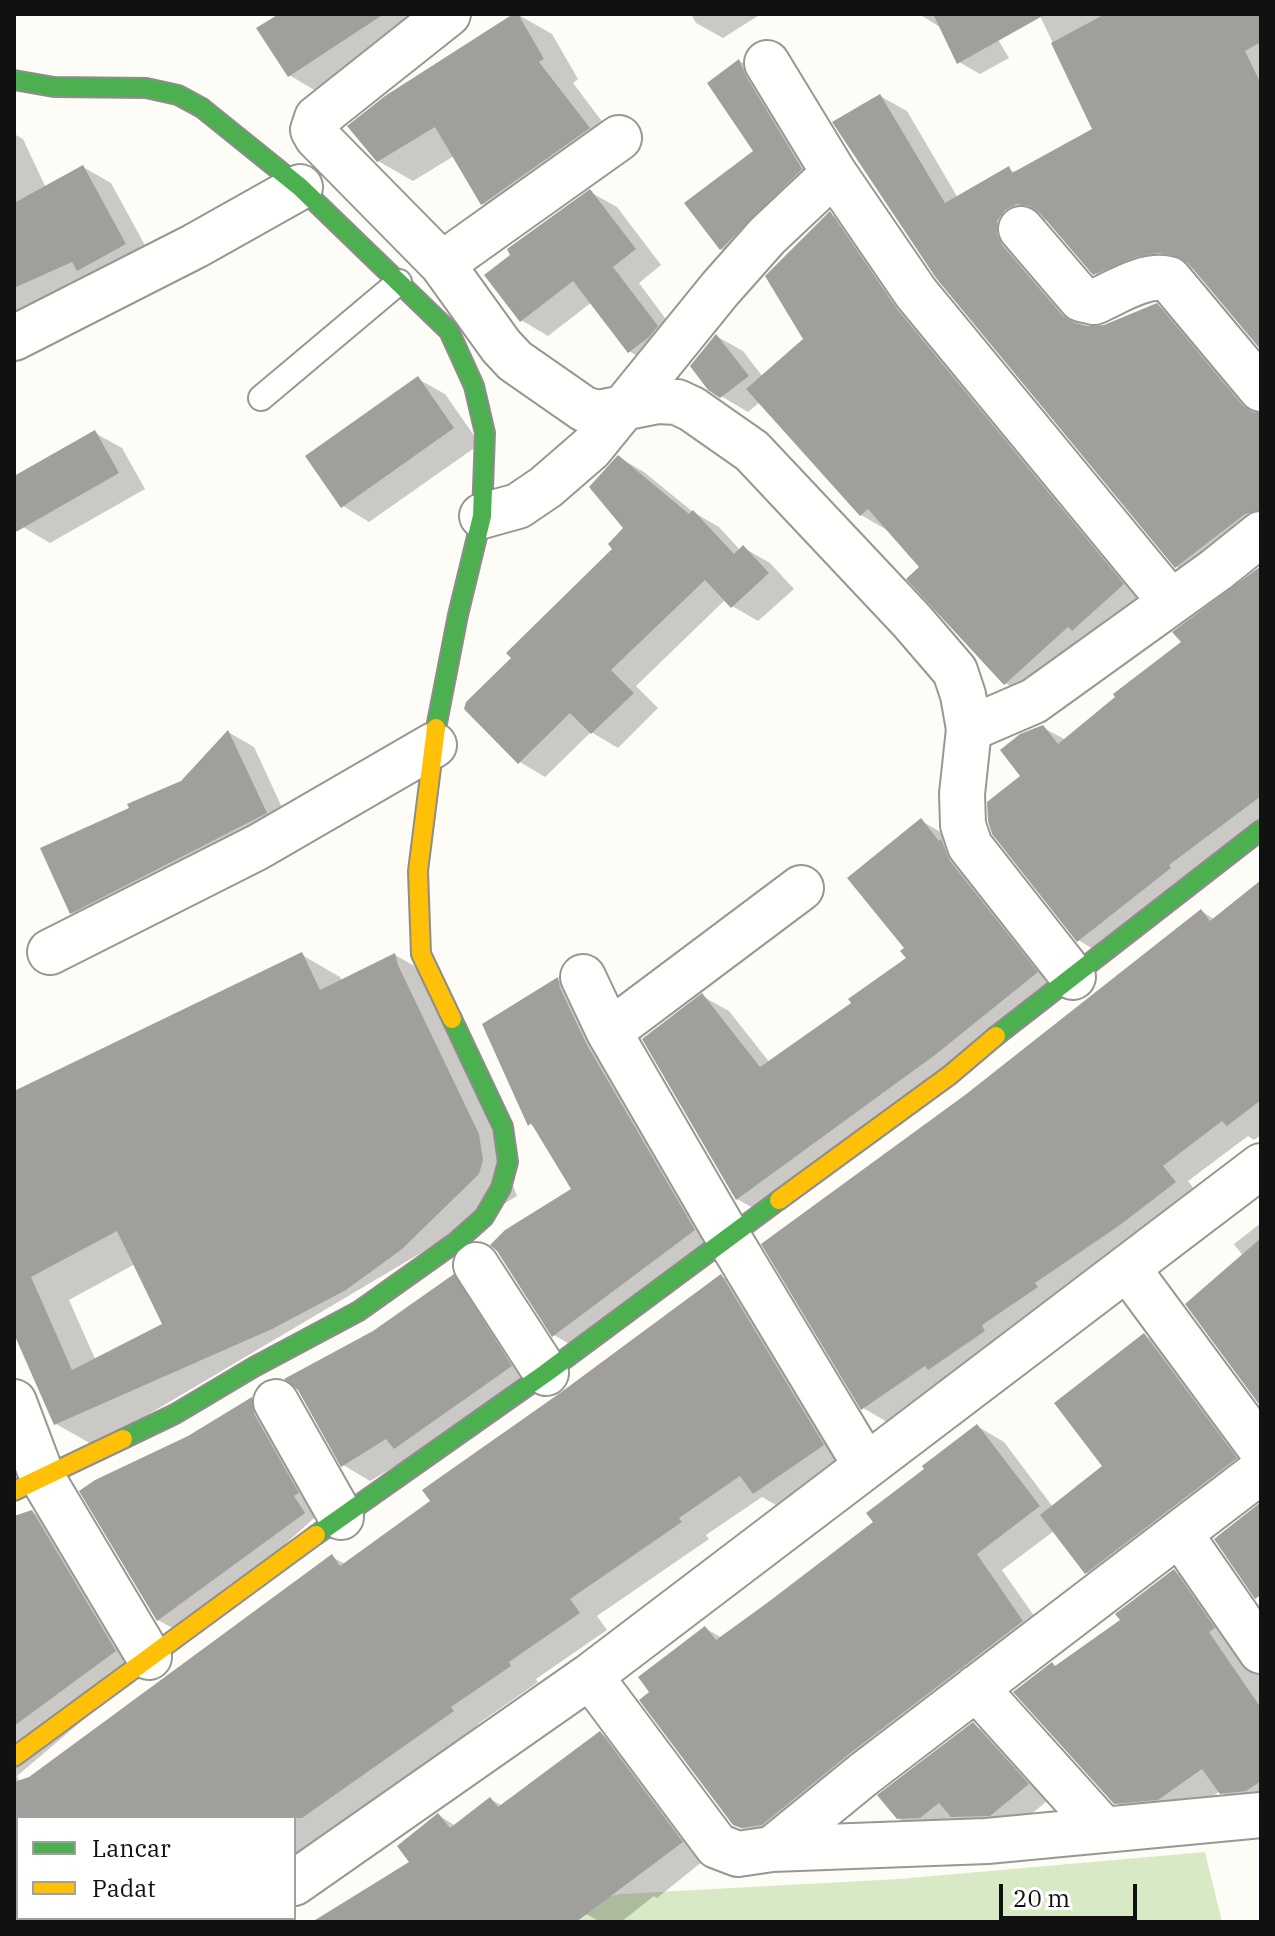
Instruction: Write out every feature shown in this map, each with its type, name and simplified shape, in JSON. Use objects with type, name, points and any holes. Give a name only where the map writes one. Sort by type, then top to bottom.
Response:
[{"type":"street","points":[[448,14],[317,118],[313,130],[442,264],[515,361],[584,409],[598,413],[658,401],[677,402],[692,409],[752,451],[912,621],[955,671],[963,695],[969,729],[962,794],[963,825],[970,846],[1073,977]]},
{"type":"street","points":[[767,63],[834,173],[916,293],[1170,601]]},
{"type":"street","points":[[14,80],[54,87],[146,88],[178,95],[202,108],[300,187],[449,331],[474,386],[485,433],[482,516],[458,615],[434,745],[418,871],[421,954],[503,1127],[508,1162],[501,1188],[484,1217],[456,1242],[359,1311],[254,1367],[175,1414],[28,1485]]},
{"type":"street","points":[[442,264],[619,138]]},
{"type":"street","points":[[482,516],[518,506],[546,487],[591,448],[619,410],[748,257],[834,173]]},
{"type":"street","points":[[14,338],[195,246],[300,187]]},
{"type":"street","points":[[1021,229],[1081,299],[1088,302],[1158,276],[1169,279],[1261,389]]},
{"type":"street","points":[[969,729],[1034,701],[1261,534]]},
{"type":"street","points":[[50,952],[258,847],[434,745]]},
{"type":"street","points":[[14,1757],[341,1517],[546,1373],[950,1075],[1261,830]]},
{"type":"street","points":[[609,1032],[801,888]]},
{"type":"street","points":[[583,977],[609,1032],[866,1466]]},
{"type":"street","points":[[296,1882],[590,1676],[1261,1166]]},
{"type":"street","points":[[476,1265],[546,1373]]},
{"type":"street","points":[[1128,1269],[1261,1449]]},
{"type":"street","points":[[14,1402],[28,1485],[149,1657]]},
{"type":"street","points":[[276,1402],[341,1517]]},
{"type":"street","points":[[772,1849],[976,1688],[1261,1471]]},
{"type":"street","points":[[1180,1534],[1261,1651]]},
{"type":"street","points":[[590,1676],[717,1846],[738,1854],[772,1849],[987,1841],[1261,1815]]},
{"type":"street","points":[[976,1688],[1102,1828]]},
{"type":"lane","points":[[261,398],[399,282]]},
{"type":"green space","points":[[1205,1852],[1222,1922],[470,1922],[621,1894],[899,1879]]},
{"type":"building","points":[[279,14],[384,14],[288,77],[256,28]]},
{"type":"building","points":[[513,14],[518,14],[544,59],[539,62],[590,128],[481,205],[435,127],[377,162],[347,126],[385,96]]},
{"type":"building","points":[[933,14],[1046,14],[957,64]]},
{"type":"building","points":[[1105,14],[1261,14],[1261,42],[1245,51],[1261,84],[1261,350],[1188,263],[1173,255],[1158,253],[1135,257],[1093,275],[1040,213],[1030,206],[1017,204],[1005,210],[997,221],[997,234],[1002,245],[1063,316],[1088,326],[1104,325],[1157,303],[1242,405],[1252,412],[1261,413],[1261,510],[1245,514],[1175,568],[936,278],[832,122],[880,94],[945,203],[1009,166],[1012,173],[1092,129],[1051,43]]},
{"type":"building","points":[[739,59],[802,169],[720,250],[684,203],[753,151],[707,83]]},
{"type":"building","points":[[83,165],[126,244],[77,271],[72,262],[14,288],[14,203]]},
{"type":"building","points":[[590,189],[636,249],[613,267],[658,326],[628,353],[573,281],[520,322],[484,275],[510,255],[507,249]]},
{"type":"building","points":[[830,211],[897,309],[1124,584],[1072,631],[1068,627],[1004,685],[906,579],[919,567],[868,509],[860,516],[746,389],[803,339],[765,276]]},
{"type":"building","points":[[716,334],[749,376],[720,398],[708,390],[690,366]]},
{"type":"building","points":[[418,376],[454,428],[341,508],[305,456]]},
{"type":"building","points":[[95,430],[119,473],[14,533],[14,476]]},
{"type":"building","points":[[618,455],[689,514],[693,510],[734,554],[743,545],[769,573],[731,608],[705,580],[611,670],[634,693],[591,734],[570,713],[518,764],[464,709],[466,702],[511,658],[506,653],[612,549],[608,544],[623,528],[589,487]]},
{"type":"building","points":[[1261,566],[1261,796],[1169,865],[1171,868],[1077,942],[992,834],[987,802],[1020,776],[1000,750],[1020,734],[1043,725],[1058,744],[1115,697],[1113,694],[1181,642],[1172,632]]},
{"type":"building","points":[[228,730],[267,813],[70,914],[40,848],[129,808],[127,804],[181,781]]},
{"type":"building","points":[[921,818],[939,841],[941,839],[950,861],[1038,972],[935,1055],[736,1200],[642,1039],[702,993],[760,1067],[851,1003],[848,999],[906,958],[900,951],[904,948],[847,878]]},
{"type":"building","points":[[1261,880],[1261,1100],[1227,1126],[1222,1121],[1163,1166],[1176,1182],[1035,1283],[1038,1287],[982,1325],[985,1331],[928,1370],[925,1366],[861,1410],[761,1244],[965,1095],[1201,909],[1210,921]]},
{"type":"building","points":[[302,952],[320,990],[395,953],[479,1134],[483,1160],[479,1174],[402,1249],[346,1290],[272,1329],[54,1425],[14,1334],[14,1091]],"holes":[[[117,1231],[162,1324],[72,1370],[31,1277]]]},
{"type":"building","points":[[558,977],[560,988],[587,1045],[695,1230],[552,1337],[497,1251],[490,1245],[505,1230],[571,1189],[531,1123],[528,1126],[482,1024]]},
{"type":"building","points":[[1261,1238],[1261,1407],[1185,1304]]},
{"type":"building","points":[[454,1274],[512,1366],[394,1449],[386,1439],[341,1467],[298,1390],[284,1379],[373,1331]]},
{"type":"building","points":[[721,1274],[824,1445],[753,1494],[740,1476],[679,1518],[682,1522],[570,1599],[580,1613],[451,1707],[454,1711],[302,1818],[14,1818],[14,1782],[29,1777],[332,1554],[340,1566],[430,1501],[422,1490]]},
{"type":"building","points":[[1144,1333],[1237,1458],[1085,1574],[1040,1515],[1102,1466],[1054,1403]]},
{"type":"building","points":[[252,1397],[254,1414],[299,1493],[294,1496],[305,1513],[157,1621],[79,1491],[95,1480],[188,1436]]},
{"type":"building","points":[[977,1424],[1040,1506],[977,1554],[1023,1621],[762,1825],[741,1828],[733,1825],[639,1700],[649,1692],[638,1677],[705,1626],[716,1640],[767,1603],[873,1522],[866,1513]]},
{"type":"building","points":[[1261,1502],[1261,1595],[1255,1599],[1214,1539]]},
{"type":"building","points":[[32,1510],[116,1651],[14,1726],[14,1516]]},
{"type":"building","points":[[1174,1569],[1215,1628],[1209,1632],[1261,1708],[1261,1781],[1246,1791],[1220,1794],[1202,1769],[1158,1800],[1114,1804],[1013,1692],[1052,1662],[1055,1666],[1120,1620],[1115,1614]]},
{"type":"building","points":[[973,1722],[1029,1784],[990,1816],[951,1817],[939,1803],[920,1818],[897,1819],[877,1795]]},
{"type":"building","points":[[600,1731],[683,1842],[576,1922],[312,1922],[409,1862],[397,1846],[438,1813],[450,1828],[490,1797],[498,1807]]},
{"type":"traffic: fast","points":[[14,80],[54,87],[146,88],[178,95],[202,108],[300,187],[449,331],[474,386],[485,433],[482,516],[458,615],[436,728]]},
{"type":"traffic: fast","points":[[996,1036],[1261,830]]},
{"type":"traffic: fast","points":[[123,1439],[175,1414],[254,1367],[359,1311],[456,1242],[484,1217],[501,1188],[508,1162],[503,1127],[452,1019]]},
{"type":"traffic: fast","points":[[316,1535],[546,1373],[779,1200]]},
{"type":"traffic: slow","points":[[436,728],[418,871],[421,954],[452,1019]]},
{"type":"traffic: slow","points":[[779,1200],[950,1075],[996,1036]]},
{"type":"traffic: slow","points":[[14,1491],[123,1439]]},
{"type":"traffic: slow","points":[[14,1757],[316,1535]]}]
